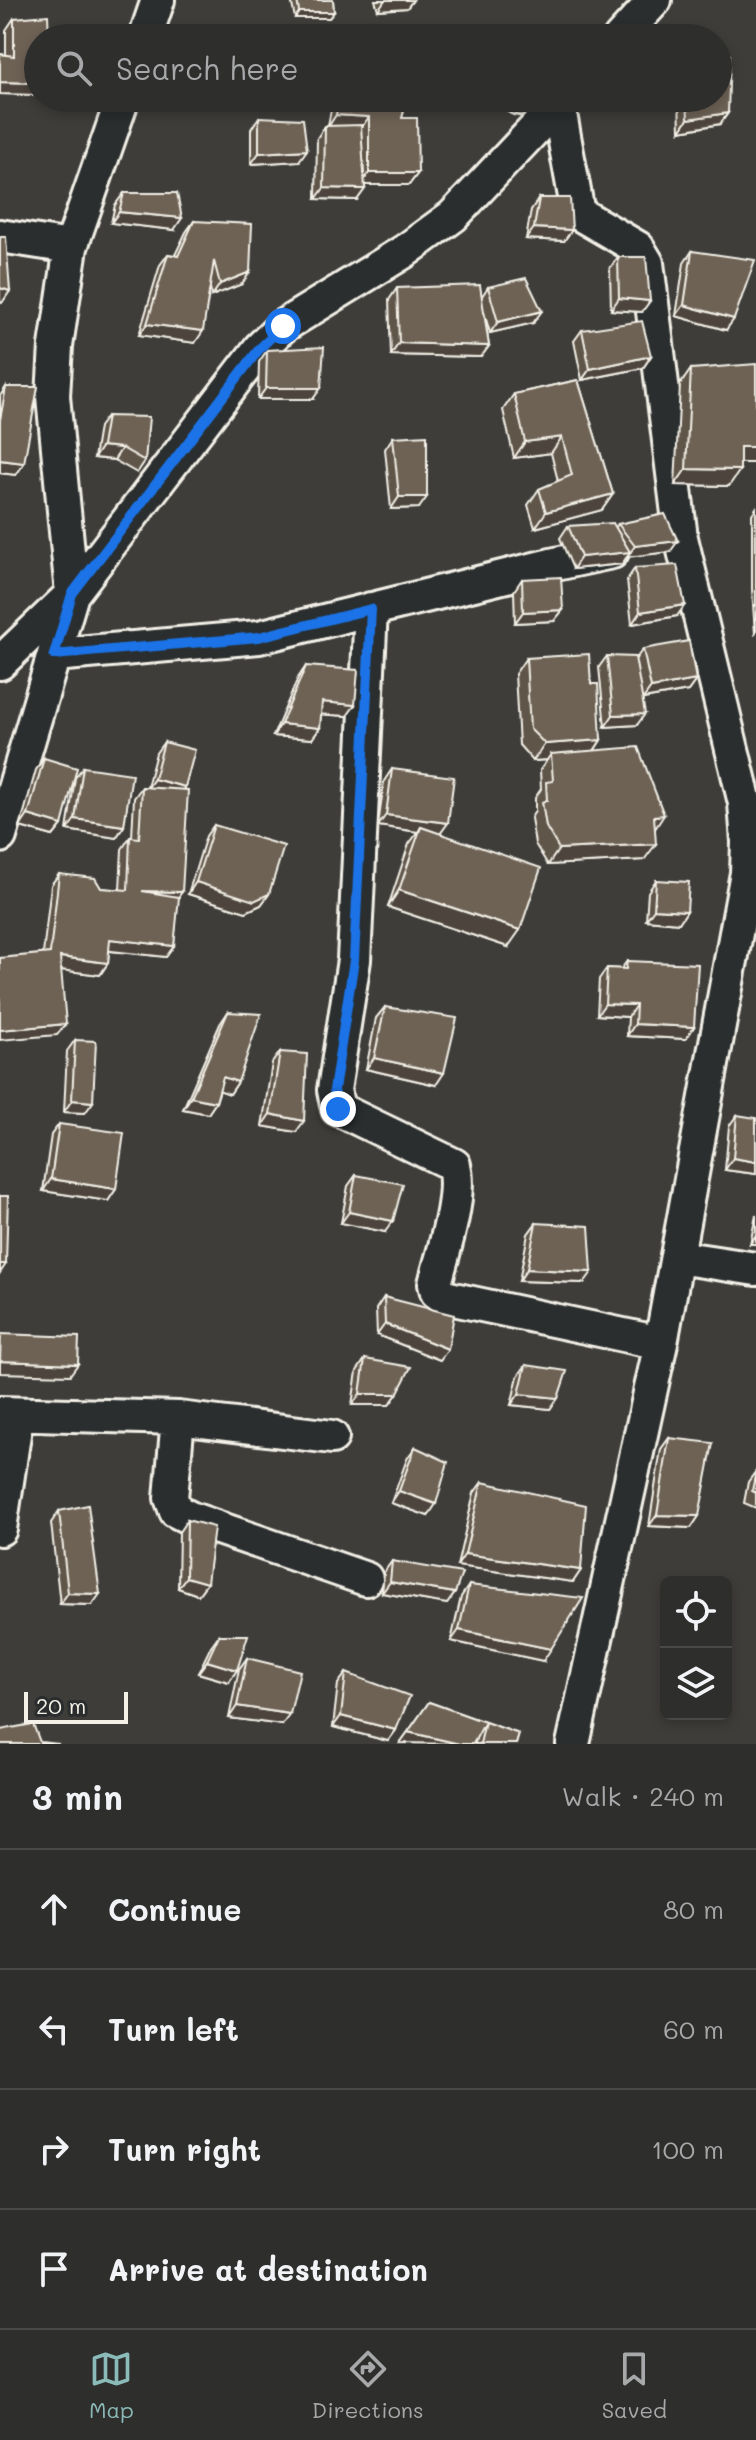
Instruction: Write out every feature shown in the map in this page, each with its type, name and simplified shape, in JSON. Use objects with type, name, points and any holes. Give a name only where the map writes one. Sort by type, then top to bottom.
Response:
[{"type":"street","points":[[150,24],[158,0]]},
{"type":"street","points":[[633,24],[655,0]]},
{"type":"street","points":[[0,836],[72,594],[53,396],[56,346],[71,247],[118,112]]},
{"type":"street","points":[[0,663],[72,594],[260,348],[283,326],[405,251],[453,216],[551,112]]},
{"type":"street","points":[[563,112],[578,213],[638,248],[647,263],[657,543],[745,803],[748,842],[747,873],[661,1343],[573,1744]]},
{"type":"street","points":[[0,236],[71,247]]},
{"type":"street","points":[[54,655],[259,637],[551,565],[657,543]]},
{"type":"street","points":[[371,609],[354,960],[334,1090],[338,1109],[454,1165],[457,1177],[455,1196],[435,1284],[437,1292],[444,1297],[661,1343]]},
{"type":"street","points":[[677,1257],[756,1269]]},
{"type":"street","points":[[0,1529],[8,1414],[178,1418],[332,1437]]},
{"type":"street","points":[[178,1418],[171,1498],[176,1511],[366,1579]]},
{"type":"building","points":[[297,0],[333,0],[334,12],[299,12]]},
{"type":"building","points":[[48,15],[48,24],[24,24],[24,83],[0,82],[0,54],[14,56],[14,18]]},
{"type":"building","points":[[337,112],[404,112],[402,118],[417,118],[418,173],[369,173],[369,117],[336,115]]},
{"type":"building","points":[[688,112],[728,112],[728,113],[688,119]]},
{"type":"building","points":[[259,117],[303,119],[307,150],[259,153]]},
{"type":"building","points":[[361,125],[365,189],[324,188],[325,126]]},
{"type":"building","points":[[124,193],[177,193],[182,218],[119,212]]},
{"type":"building","points":[[539,198],[570,198],[572,230],[534,228]]},
{"type":"building","points":[[194,221],[252,224],[250,272],[220,284],[214,261],[203,331],[147,324],[168,254],[178,256]]},
{"type":"building","points":[[0,237],[6,237],[10,291],[0,288]]},
{"type":"building","points":[[692,251],[755,260],[734,319],[684,305]]},
{"type":"building","points":[[618,257],[646,257],[650,301],[619,298]]},
{"type":"building","points":[[526,278],[542,311],[498,322],[488,287]]},
{"type":"building","points":[[480,285],[489,346],[399,343],[397,288]]},
{"type":"building","points":[[642,321],[651,356],[590,369],[582,330]]},
{"type":"building","points":[[324,347],[321,388],[266,388],[267,350]]},
{"type":"building","points":[[756,364],[756,447],[740,447],[740,470],[686,469],[691,369]]},
{"type":"building","points":[[578,380],[613,494],[546,512],[539,489],[572,475],[562,437],[525,442],[514,394]]},
{"type":"building","points":[[6,387],[38,387],[24,463],[0,460],[0,420]]},
{"type":"building","points":[[107,416],[149,417],[145,461],[122,448],[102,446]]},
{"type":"building","points":[[427,435],[427,497],[399,497],[393,437]]},
{"type":"building","points":[[665,514],[678,541],[635,546],[618,524]]},
{"type":"building","points":[[613,523],[630,552],[581,557],[568,526]]},
{"type":"building","points":[[677,565],[685,605],[640,612],[635,568]]},
{"type":"building","points":[[561,577],[563,610],[523,612],[522,579]]},
{"type":"building","points":[[689,641],[696,680],[651,688],[643,649]]},
{"type":"building","points":[[589,654],[591,684],[598,684],[601,740],[545,744],[530,729],[526,658]]},
{"type":"building","points":[[607,656],[635,657],[645,714],[613,715]]},
{"type":"building","points":[[306,666],[358,670],[355,705],[322,702],[320,728],[281,724]]},
{"type":"building","points":[[164,742],[195,750],[185,787],[154,779]]},
{"type":"building","points":[[638,747],[664,815],[654,816],[656,844],[559,849],[546,827],[542,802],[547,800],[546,782],[553,781],[551,754]]},
{"type":"building","points":[[44,758],[77,768],[62,825],[28,815]]},
{"type":"building","points":[[83,767],[132,774],[124,826],[75,819]]},
{"type":"building","points":[[392,769],[454,777],[448,823],[386,815]]},
{"type":"building","points":[[142,787],[188,790],[182,892],[142,891],[179,897],[174,946],[110,939],[108,963],[60,957],[66,1024],[0,1030],[0,958],[50,953],[59,874],[95,878],[101,888],[128,890],[130,837],[139,838]]},
{"type":"building","points":[[214,825],[284,846],[269,894],[254,901],[196,882]]},
{"type":"building","points":[[421,827],[541,868],[520,930],[399,890]]},
{"type":"building","points":[[656,880],[689,882],[687,911],[654,909]]},
{"type":"building","points":[[627,961],[698,964],[694,1027],[635,1024],[636,1005],[605,1004],[607,968],[626,969]]},
{"type":"building","points":[[385,1007],[457,1018],[444,1073],[374,1058]]},
{"type":"building","points":[[228,1012],[261,1014],[238,1082],[223,1077],[216,1102],[191,1097]]},
{"type":"building","points":[[75,1040],[96,1041],[93,1102],[72,1100]]},
{"type":"building","points":[[280,1052],[307,1054],[304,1121],[270,1114]]},
{"type":"building","points":[[737,1115],[756,1118],[756,1162],[733,1158]]},
{"type":"building","points":[[59,1124],[124,1133],[116,1189],[51,1179]]},
{"type":"building","points":[[356,1175],[403,1184],[393,1221],[349,1212]]},
{"type":"building","points":[[0,1196],[8,1196],[6,1264],[0,1264]]},
{"type":"building","points":[[536,1223],[589,1226],[592,1272],[527,1269]]},
{"type":"building","points":[[384,1297],[454,1315],[448,1349],[385,1324]]},
{"type":"building","points":[[1,1334],[79,1337],[78,1364],[0,1361]]},
{"type":"building","points":[[365,1359],[411,1367],[397,1394],[360,1394]]},
{"type":"building","points":[[526,1365],[567,1371],[558,1398],[519,1394]]},
{"type":"building","points":[[669,1438],[713,1443],[699,1516],[657,1515]]},
{"type":"building","points":[[415,1447],[448,1462],[436,1504],[399,1491]]},
{"type":"building","points":[[756,1471],[756,1493],[752,1491]]},
{"type":"building","points":[[482,1482],[586,1505],[581,1570],[465,1554]]},
{"type":"building","points":[[88,1505],[100,1594],[68,1593],[59,1511]]},
{"type":"building","points":[[187,1520],[214,1527],[207,1583],[186,1577]]},
{"type":"building","points":[[392,1561],[462,1573],[455,1593],[390,1582]]},
{"type":"building","points":[[469,1585],[583,1598],[551,1649],[459,1630]]},
{"type":"building","points":[[219,1635],[248,1635],[237,1670],[207,1661]]},
{"type":"building","points":[[247,1658],[300,1671],[290,1714],[237,1706]]},
{"type":"building","points":[[346,1673],[410,1696],[396,1730],[341,1716]]},
{"type":"building","points":[[429,1702],[485,1722],[473,1744],[408,1732]]},
{"type":"building","points":[[485,1722],[519,1734],[516,1744],[480,1744]]},
{"type":"building","points":[[33,1724],[40,1742],[59,1744],[0,1744],[0,1730]]},
{"type":"route","points":[[283,326],[260,348],[245,372],[72,594],[54,655],[259,637],[371,609],[354,960],[334,1090],[338,1109]]}]
